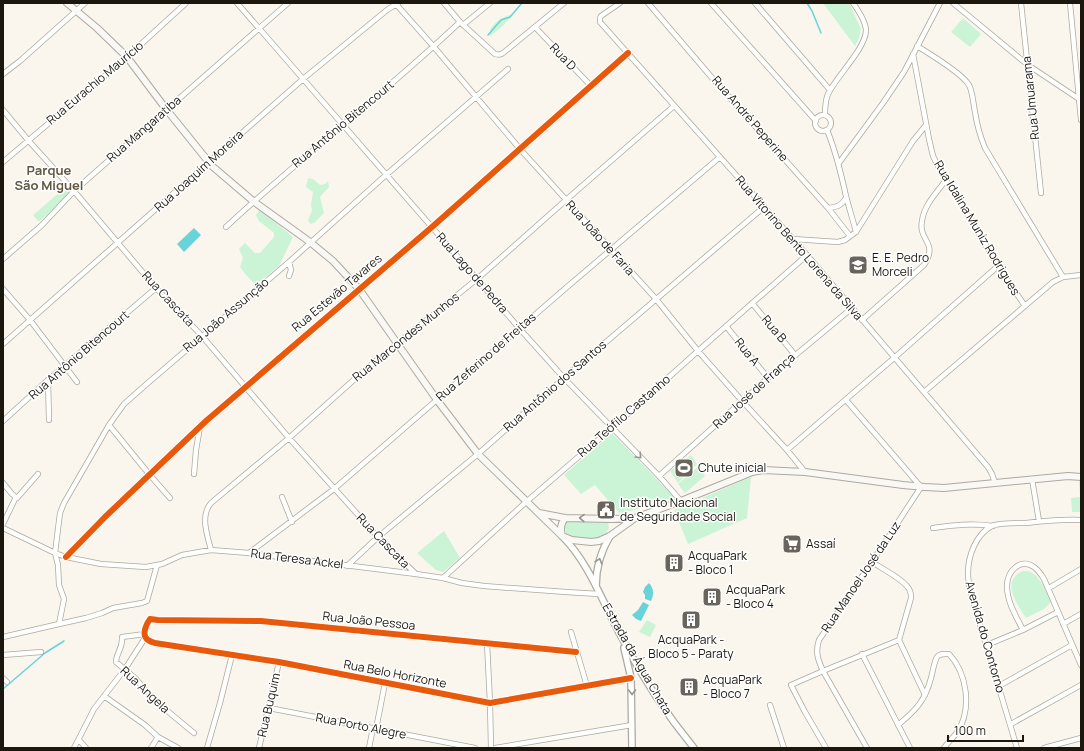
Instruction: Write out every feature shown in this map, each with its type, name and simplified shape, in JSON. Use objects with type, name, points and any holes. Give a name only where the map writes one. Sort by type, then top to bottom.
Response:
[{"type":"main road","points":[[67,3],[127,57],[166,109],[209,162],[253,201],[310,242],[333,261],[359,289],[437,400],[478,454],[562,536],[572,540],[591,542],[599,541],[610,536],[634,518],[681,501],[752,472],[763,470],[806,472],[920,487],[944,488],[1032,479],[1081,476]]},
{"type":"main road","points":[[539,513],[565,518],[634,518]]},
{"type":"main road","points":[[562,536],[561,525],[565,518]]},
{"type":"main road","points":[[610,536],[613,528],[612,519]]},
{"type":"street","points":[[3,74],[20,61],[85,3]]},
{"type":"street","name":"Rua Eurachio Maurício","points":[[3,162],[127,57],[186,3]]},
{"type":"street","name":"Rua Lago de Pedra","points":[[237,3],[519,328],[564,378],[659,476],[681,501]]},
{"type":"street","name":"Rua Mangaratiba","points":[[3,259],[42,224],[74,191],[288,3]]},
{"type":"street","name":"Rua João de Faria","points":[[396,3],[520,149],[656,299],[698,351],[806,472]]},
{"type":"street","name":"Rua Joaquim Moreira","points":[[3,344],[303,79],[396,3]]},
{"type":"street","points":[[444,3],[462,23],[495,54],[500,55],[564,3]]},
{"type":"street","name":"Rua Antônio Bitencourt","points":[[226,227],[253,201],[462,23],[490,3]]},
{"type":"street","name":"Rua Vitorino Bento Lorena da Silva","points":[[620,3],[601,16],[599,20],[600,22],[807,255],[988,466],[995,483]]},
{"type":"street","name":"Rua André Peperine","points":[[648,3],[713,79],[828,208],[850,236]]},
{"type":"street","points":[[711,3],[816,121],[817,128],[822,131],[827,130],[830,127],[831,122],[825,115]]},
{"type":"street","points":[[755,3],[830,90]]},
{"type":"street","points":[[825,115],[826,101],[830,90],[851,60],[864,37],[866,30],[853,3]]},
{"type":"street","points":[[839,163],[904,72],[940,3]]},
{"type":"street","points":[[953,3],[1028,65],[1079,99]]},
{"type":"street","name":"Rua Umuarama","points":[[1021,3],[1041,193]]},
{"type":"street","points":[[1070,3],[1081,120]]},
{"type":"street","name":"Rua D","points":[[535,27],[591,86]]},
{"type":"street","points":[[917,46],[958,74],[968,84],[980,136],[985,148],[1063,277]]},
{"type":"street","name":"Rua Estevão Tavares","points":[[66,557],[149,474],[244,387],[432,227],[628,53]]},
{"type":"street","name":"Rua Idalina Muniz Rodrigues","points":[[913,54],[933,156],[998,266],[1025,306]]},
{"type":"street","name":"Rua João Assunção","points":[[59,624],[64,599],[59,585],[58,565],[55,553],[60,513],[64,503],[124,404],[289,262],[508,68]]},
{"type":"street","name":"Rua Marcondes Munhos","points":[[211,550],[205,527],[205,520],[207,508],[211,503],[362,373],[477,279],[674,106]]},
{"type":"street","name":"Rua Cascata","points":[[3,110],[156,288],[202,336],[288,438],[378,536],[416,574]]},
{"type":"street","points":[[816,121],[818,117],[825,115]]},
{"type":"street","points":[[793,239],[838,242],[845,240],[856,232],[913,141],[926,125]]},
{"type":"street","points":[[827,130],[839,163],[846,198],[856,232]]},
{"type":"street","name":"Rua Zeferino de Freitas","points":[[249,553],[334,489],[519,328],[720,157]]},
{"type":"street","points":[[862,320],[924,265],[930,253],[929,245],[922,230],[922,221],[932,199],[946,180]]},
{"type":"street","points":[[828,208],[841,205],[846,198]]},
{"type":"street","name":"Rua Antônio dos Santos","points":[[347,566],[378,536],[478,454],[564,378],[764,207]]},
{"type":"street","name":"Rua Teófilo Castanho","points":[[443,578],[526,502],[807,255]]},
{"type":"street","points":[[289,262],[291,270],[289,276]]},
{"type":"street","points":[[787,450],[998,266]]},
{"type":"street","points":[[924,392],[1049,286],[1063,277],[1081,275]]},
{"type":"street","name":"Rua Antônio Bitencourt","points":[[3,421],[48,380],[156,288]]},
{"type":"street","points":[[3,289],[30,320],[77,382]]},
{"type":"street","name":"Rua B","points":[[752,304],[795,355]]},
{"type":"street","name":"Rua José de França","points":[[659,476],[768,378],[852,308]]},
{"type":"street","name":"Rua A","points":[[726,326],[768,378]]},
{"type":"street","points":[[48,380],[49,420]]},
{"type":"street","points":[[846,400],[920,487]]},
{"type":"street","points":[[110,425],[170,498]]},
{"type":"street","points":[[194,474],[196,450],[201,426]]},
{"type":"street","points":[[3,524],[15,499],[38,474]]},
{"type":"street","points":[[1032,479],[1039,521]]},
{"type":"street","points":[[3,483],[17,498]]},
{"type":"street","name":"Rua Manoel José da Luz","points":[[867,748],[818,660],[817,652],[819,640],[872,562],[920,487]]},
{"type":"street","points":[[282,497],[292,522]]},
{"type":"street","points":[[933,528],[961,524],[993,526],[1039,521],[1081,520]]},
{"type":"street","name":"Avenida do Contorno","points":[[993,526],[984,532],[972,550],[968,573],[969,588],[1010,724],[1015,747]]},
{"type":"street","name":"Rua Teresa Ackel","points":[[3,528],[55,553],[66,557],[101,564],[146,567],[158,565],[182,555],[211,550],[249,553],[416,574],[484,586],[551,592],[598,591]]},
{"type":"street","name":"Estrada da Água Chata","points":[[562,536],[572,546],[580,558],[622,640],[660,703],[694,748]]},
{"type":"street","name":"Estrada da Água Chata","points":[[598,591],[597,568],[604,546],[610,536]]},
{"type":"street","points":[[872,562],[902,582],[910,591],[911,598],[899,640],[926,694]]},
{"type":"street","points":[[1023,630],[1011,606],[1007,585],[1010,573],[1013,569],[1019,565],[1028,564],[1034,566],[1041,573],[1049,588],[1072,645],[1080,658],[1081,665]]},
{"type":"street","points":[[3,637],[86,618],[113,608],[147,601],[158,565]]},
{"type":"street","points":[[1049,588],[1081,569]]},
{"type":"street","points":[[987,645],[1023,630],[1058,612]]},
{"type":"street","points":[[1063,624],[1081,614]]},
{"type":"street","name":"Rua João Pessoa","points":[[145,636],[146,626],[150,619],[261,621],[576,652]]},
{"type":"street","points":[[571,632],[587,686]]},
{"type":"street","points":[[74,748],[94,709],[125,669],[145,636]]},
{"type":"street","name":"Rua Angela","points":[[145,636],[122,638],[122,646],[116,661],[117,664],[125,669],[164,708],[194,733]]},
{"type":"street","name":"Rua Belo Horizonte","points":[[145,636],[155,643],[279,662],[490,703],[631,678]]},
{"type":"street","points":[[622,640],[630,667],[632,748]]},
{"type":"street","points":[[826,748],[791,685],[862,654],[899,640]]},
{"type":"street","points":[[487,643],[491,748]]},
{"type":"street","points":[[999,686],[1072,645]]},
{"type":"street","points":[[3,655],[41,652]]},
{"type":"street","points":[[862,654],[910,748]]},
{"type":"street","points":[[898,725],[918,707],[926,694],[938,655],[949,654],[959,668],[965,689],[966,701],[964,714],[958,730],[944,748]]},
{"type":"street","points":[[207,748],[232,655]]},
{"type":"street","name":"Rua Buquim","points":[[259,748],[279,662]]},
{"type":"street","points":[[3,678],[7,682]]},
{"type":"street","points":[[369,748],[384,683]]},
{"type":"street","points":[[1010,724],[1081,685]]},
{"type":"street","points":[[104,696],[145,725],[158,737],[178,748]]},
{"type":"street","points":[[770,705],[784,748]]},
{"type":"street","name":"Rua Porto Alegre","points":[[269,708],[475,748]]},
{"type":"street","points":[[495,748],[632,725]]},
{"type":"street","points":[[151,748],[158,737]]},
{"type":"street","points":[[1044,748],[1081,738]]},
{"type":"street","points":[[79,740],[86,748]]},
{"type":"green space","points":[[823,3],[849,3],[861,29],[855,46]]},
{"type":"green space","points":[[510,15],[512,17],[489,37],[493,25]]},
{"type":"green space","points":[[963,18],[981,34],[970,47],[951,32]]},
{"type":"green space","points":[[308,178],[313,179],[320,185],[325,184],[328,181],[329,187],[320,197],[324,213],[311,224],[308,221],[312,210],[311,205],[313,192],[306,187]]},
{"type":"green space","points":[[66,187],[71,191],[40,221],[38,221],[33,215]]},
{"type":"green space","points":[[260,209],[293,237],[279,266],[256,285],[240,267],[243,258],[239,249],[245,243],[255,253],[260,253],[274,237],[274,233],[259,221],[256,215]]},
{"type":"green space","points":[[612,433],[674,497],[619,513],[595,485],[581,494],[564,475]]},
{"type":"green space","name":"Chute inicial","points":[[691,455],[697,464],[678,483],[670,471]]},
{"type":"green space","name":"Chute inicial","points":[[699,466],[705,476],[685,493],[678,484]]},
{"type":"green space","points":[[751,477],[747,518],[688,544],[674,510]]},
{"type":"green space","points":[[1079,481],[1081,481],[1081,512],[1072,512],[1071,498],[1080,497]]},
{"type":"green space","points":[[567,521],[608,522],[609,528],[605,535],[598,538],[575,537],[566,533],[565,527]]},
{"type":"green space","points":[[444,531],[460,558],[443,572],[436,570],[417,553]]},
{"type":"green space","points":[[1023,571],[1033,573],[1037,577],[1044,587],[1051,602],[1044,609],[1026,618],[1015,600],[1011,587],[1012,581],[1016,575]]},
{"type":"green space","points":[[647,620],[656,625],[650,637],[639,632]]},
{"type":"water","points":[[194,228],[201,235],[184,252],[177,244]]},
{"type":"water","points":[[649,583],[653,592],[651,601],[645,599],[643,592]]},
{"type":"water","points":[[643,602],[649,605],[641,621],[632,615],[638,610]]},
{"type":"waterway","points":[[488,35],[501,20],[510,17],[522,3]]},
{"type":"waterway","points":[[807,3],[821,33]]},
{"type":"waterway","points":[[3,689],[45,653],[64,641]]},
{"type":"cycle path","points":[[66,557],[105,517],[206,421],[432,227],[628,53]]},
{"type":"cycle path","points":[[576,652],[261,621],[150,619],[146,625],[145,631],[145,636],[147,639],[155,643],[279,662],[490,703],[631,678]]},
{"type":"place","name":"E. E. Pedro Morceli","points":[[858,265]]},
{"type":"place","name":"Chute inicial","points":[[684,468]]},
{"type":"place","name":"Instituto Nacional de Seguridade Social","points":[[606,510]]},
{"type":"place","name":"Assaí","points":[[792,544]]},
{"type":"place","name":"AcquaPark - Bloco 1","points":[[674,563]]},
{"type":"place","name":"AcquaPark - Bloco 4","points":[[712,597]]},
{"type":"place","name":"AcquaPark - Bloco 5 - Paraty","points":[[691,620]]},
{"type":"place","name":"AcquaPark - Bloco 7","points":[[689,687]]},
{"type":"district","name":"Parque São Miguel","points":[[49,178]]}]
